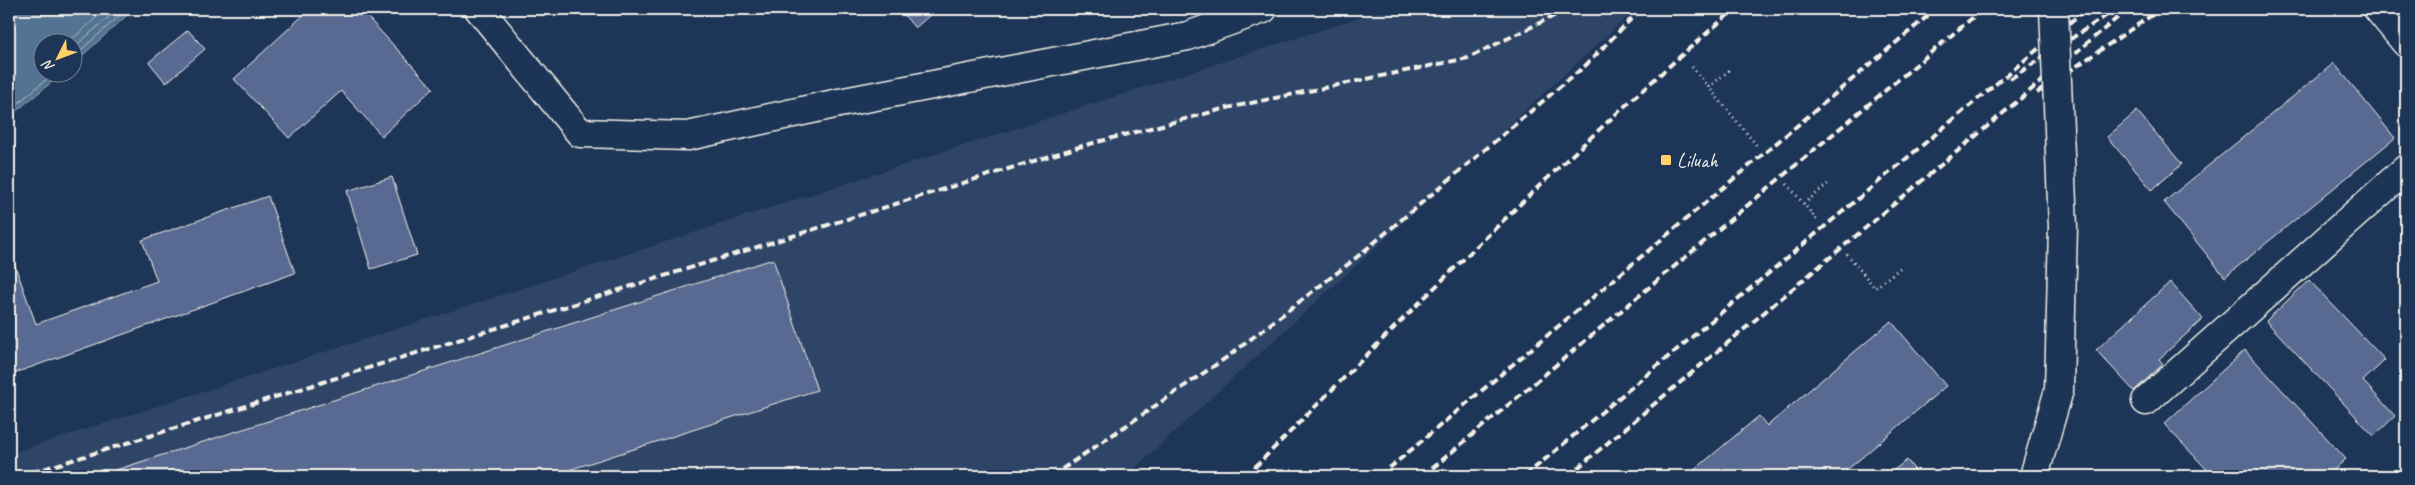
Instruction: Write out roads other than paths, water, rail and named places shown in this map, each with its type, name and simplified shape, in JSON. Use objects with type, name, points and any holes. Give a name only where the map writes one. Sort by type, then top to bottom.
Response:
[{"type":"street","points":[[480,9],[580,133],[688,136],[838,103],[1188,36],[1263,9]]},
{"type":"street","points":[[2034,476],[2059,390],[2063,227],[2054,9]]},
{"type":"street","points":[[2378,9],[2406,43]]},
{"type":"street","points":[[2146,401],[2406,169]]},
{"type":"water","points":[[9,9],[134,9],[82,56],[82,32],[32,32],[32,82],[52,82],[9,117]]},
{"type":"railway","points":[[21,476],[1082,146],[1227,108],[1468,58],[1568,9]]},
{"type":"railway","points":[[1052,476],[1230,355],[1351,262],[1586,65],[1641,9]]},
{"type":"railway","points":[[1246,476],[1425,297],[1547,179],[1671,64],[1735,9]]},
{"type":"railway","points":[[1380,476],[1936,9]]},
{"type":"railway","points":[[1423,476],[1983,9]]},
{"type":"railway","points":[[1525,476],[2086,9]]},
{"type":"railway","points":[[2010,79],[2116,9]]},
{"type":"railway","points":[[1568,476],[2128,9]]},
{"type":"railway","points":[[2037,93],[2161,9]]},
{"type":"place","name":"Liluah","points":[[1666,160]]}]
